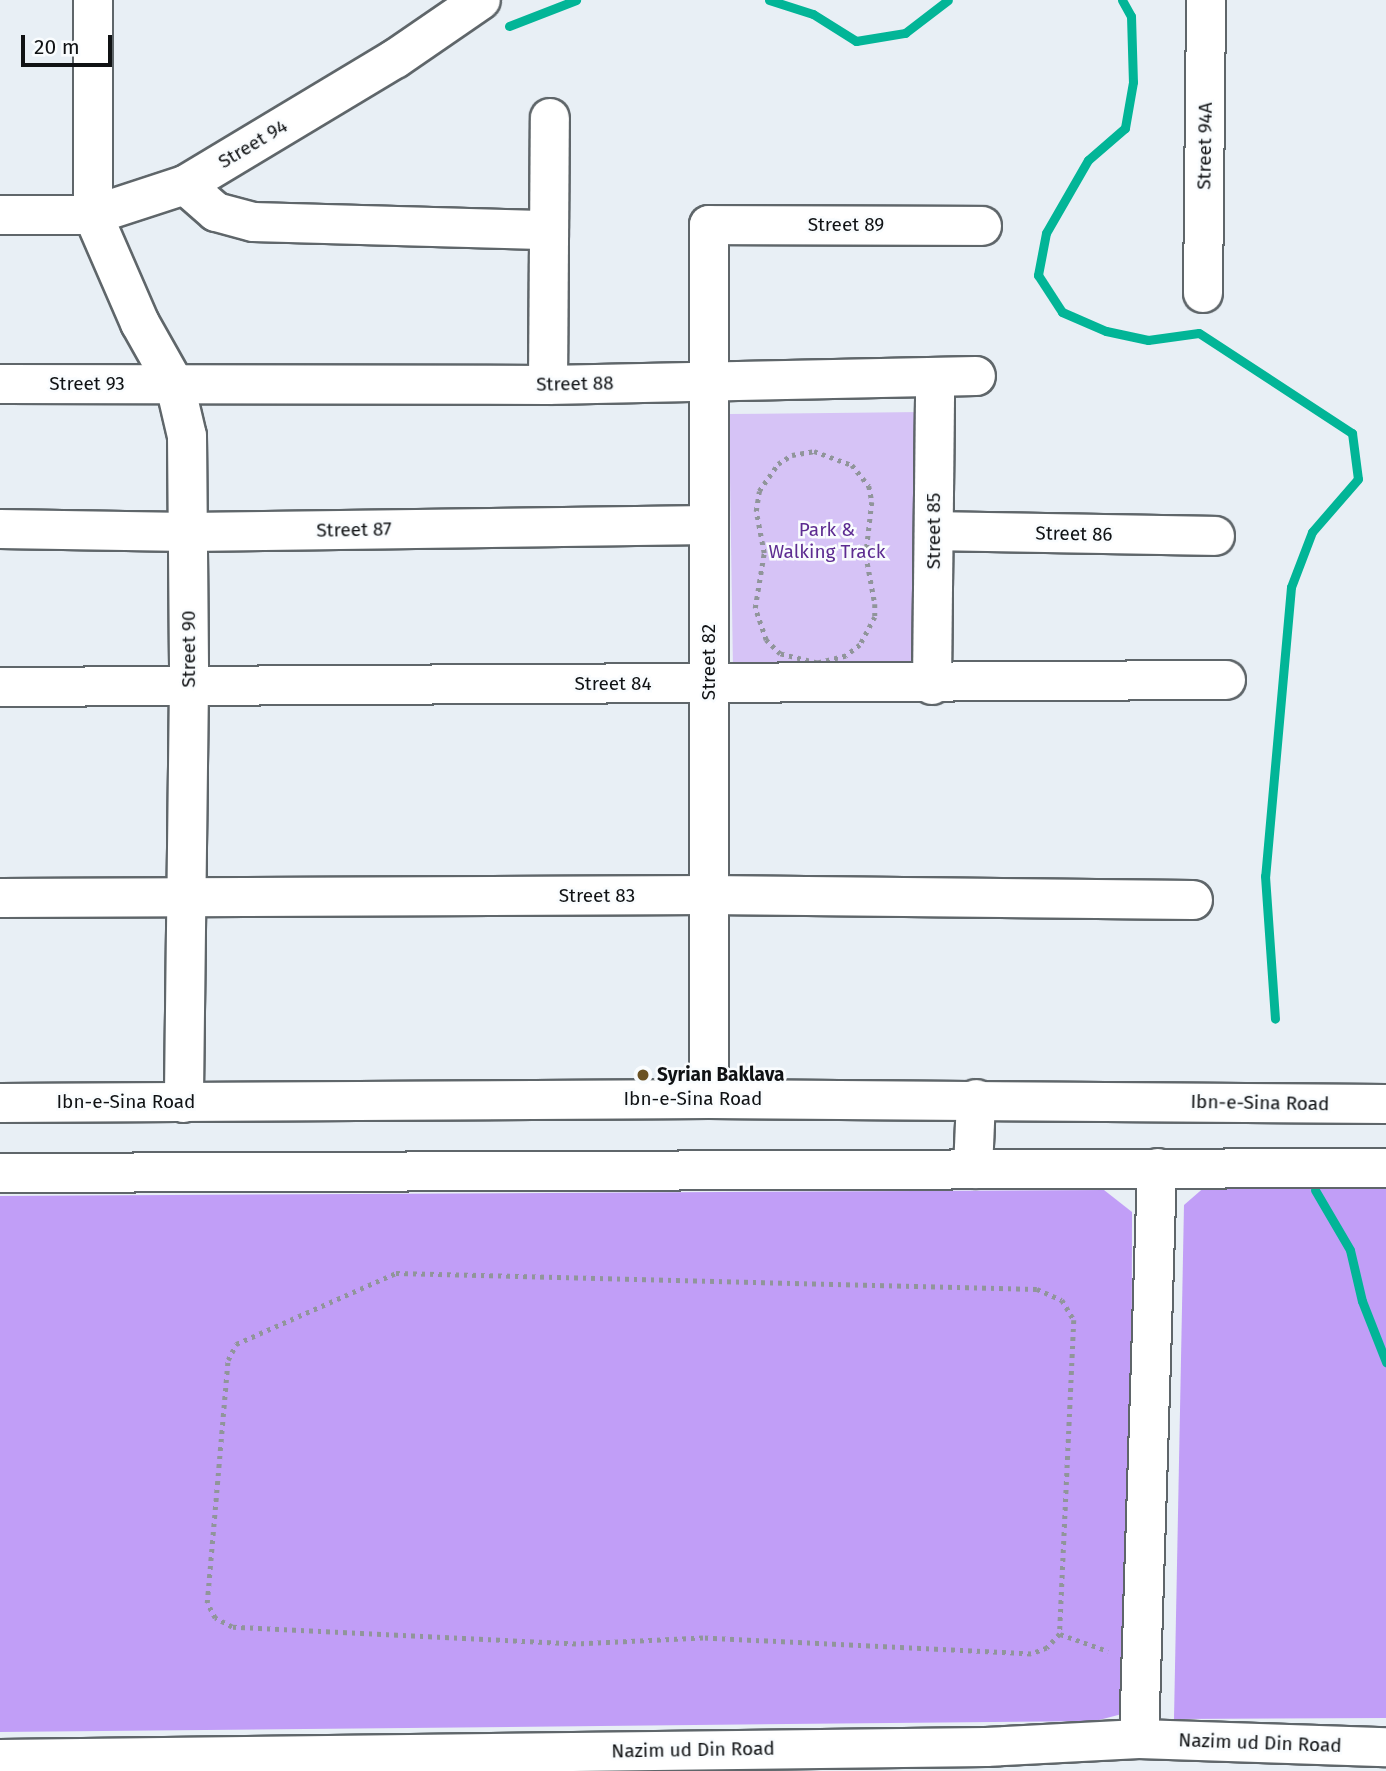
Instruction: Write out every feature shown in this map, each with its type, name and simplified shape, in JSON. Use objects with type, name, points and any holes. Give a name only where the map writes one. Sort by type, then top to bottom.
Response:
[{"type":"street","points":[[93,0],[93,215]]},
{"type":"street","name":"Street 94","points":[[0,215],[93,215],[185,185],[395,59],[481,0]]},
{"type":"street","name":"Street 94A","points":[[1203,293],[1206,0]]},
{"type":"street","points":[[548,384],[550,118]]},
{"type":"street","points":[[185,185],[216,212],[254,222],[549,230]]},
{"type":"street","name":"Street 90","points":[[93,215],[141,323],[175,385],[187,436],[189,684],[184,1102]]},
{"type":"street","name":"Street 89","points":[[709,225],[982,226]]},
{"type":"street","name":"Street 82","points":[[709,225],[709,1099]]},
{"type":"street","name":"Street 88","points":[[175,385],[548,384],[976,376]]},
{"type":"street","name":"Street 85","points":[[932,685],[935,378]]},
{"type":"street","name":"Street 93","points":[[0,384],[175,385]]},
{"type":"street","name":"Street 87","points":[[0,529],[188,532],[709,525]]},
{"type":"street","name":"Street 86","points":[[933,531],[1215,536]]},
{"type":"street","name":"Street 84","points":[[0,687],[189,684],[932,685],[1226,680]]},
{"type":"street","name":"Street 83","points":[[0,898],[708,895],[1193,900]]},
{"type":"street","name":"Ibn-e-Sina Road","points":[[0,1102],[709,1099],[1386,1104]]},
{"type":"street","points":[[973,1169],[976,1100]]},
{"type":"street","points":[[1139,1739],[1157,1168]]},
{"type":"street","points":[[0,1173],[1386,1168]]},
{"type":"street","name":"Nazim ud Din Road","points":[[0,1759],[987,1759],[1139,1739],[1386,1746]]},
{"type":"path","points":[[814,451],[852,465],[869,486],[872,502],[866,555],[875,604],[875,617],[860,645],[846,656],[817,663],[780,654],[766,640],[755,608],[764,553],[756,511],[759,491],[778,464],[792,455],[814,451]]},
{"type":"path","points":[[396,1273],[1037,1289],[1062,1300],[1074,1320],[1060,1634],[1047,1648],[1031,1654],[703,1638],[576,1644],[232,1627],[215,1618],[207,1603],[228,1360],[236,1344],[250,1334],[396,1273]]},
{"type":"path","points":[[1060,1634],[1142,1663]]},
{"type":"green space","name":"Park & Walking Track","points":[[922,412],[925,668],[733,670],[729,414]]},
{"type":"shaded area","points":[[1207,1185],[1386,1185],[1386,1718],[1174,1719],[1184,1205]]},
{"type":"shaded area","points":[[1104,1190],[1132,1212],[1131,1696],[1122,1714],[1095,1721],[0,1732],[0,1196]]},
{"type":"waterway","points":[[509,26],[576,0]]},
{"type":"waterway","points":[[769,0],[813,14],[856,41],[905,33],[948,0]]},
{"type":"waterway","points":[[1122,0],[1131,16],[1133,82],[1125,128],[1088,160],[1046,233],[1038,275],[1062,312],[1106,331],[1148,340],[1199,333],[1352,433],[1358,479],[1312,532],[1291,587],[1265,876],[1275,1019]]},
{"type":"waterway","points":[[1315,1190],[1350,1250],[1362,1301],[1386,1362]]},
{"type":"place","name":"Syrian Baklava","points":[[643,1075]]}]
